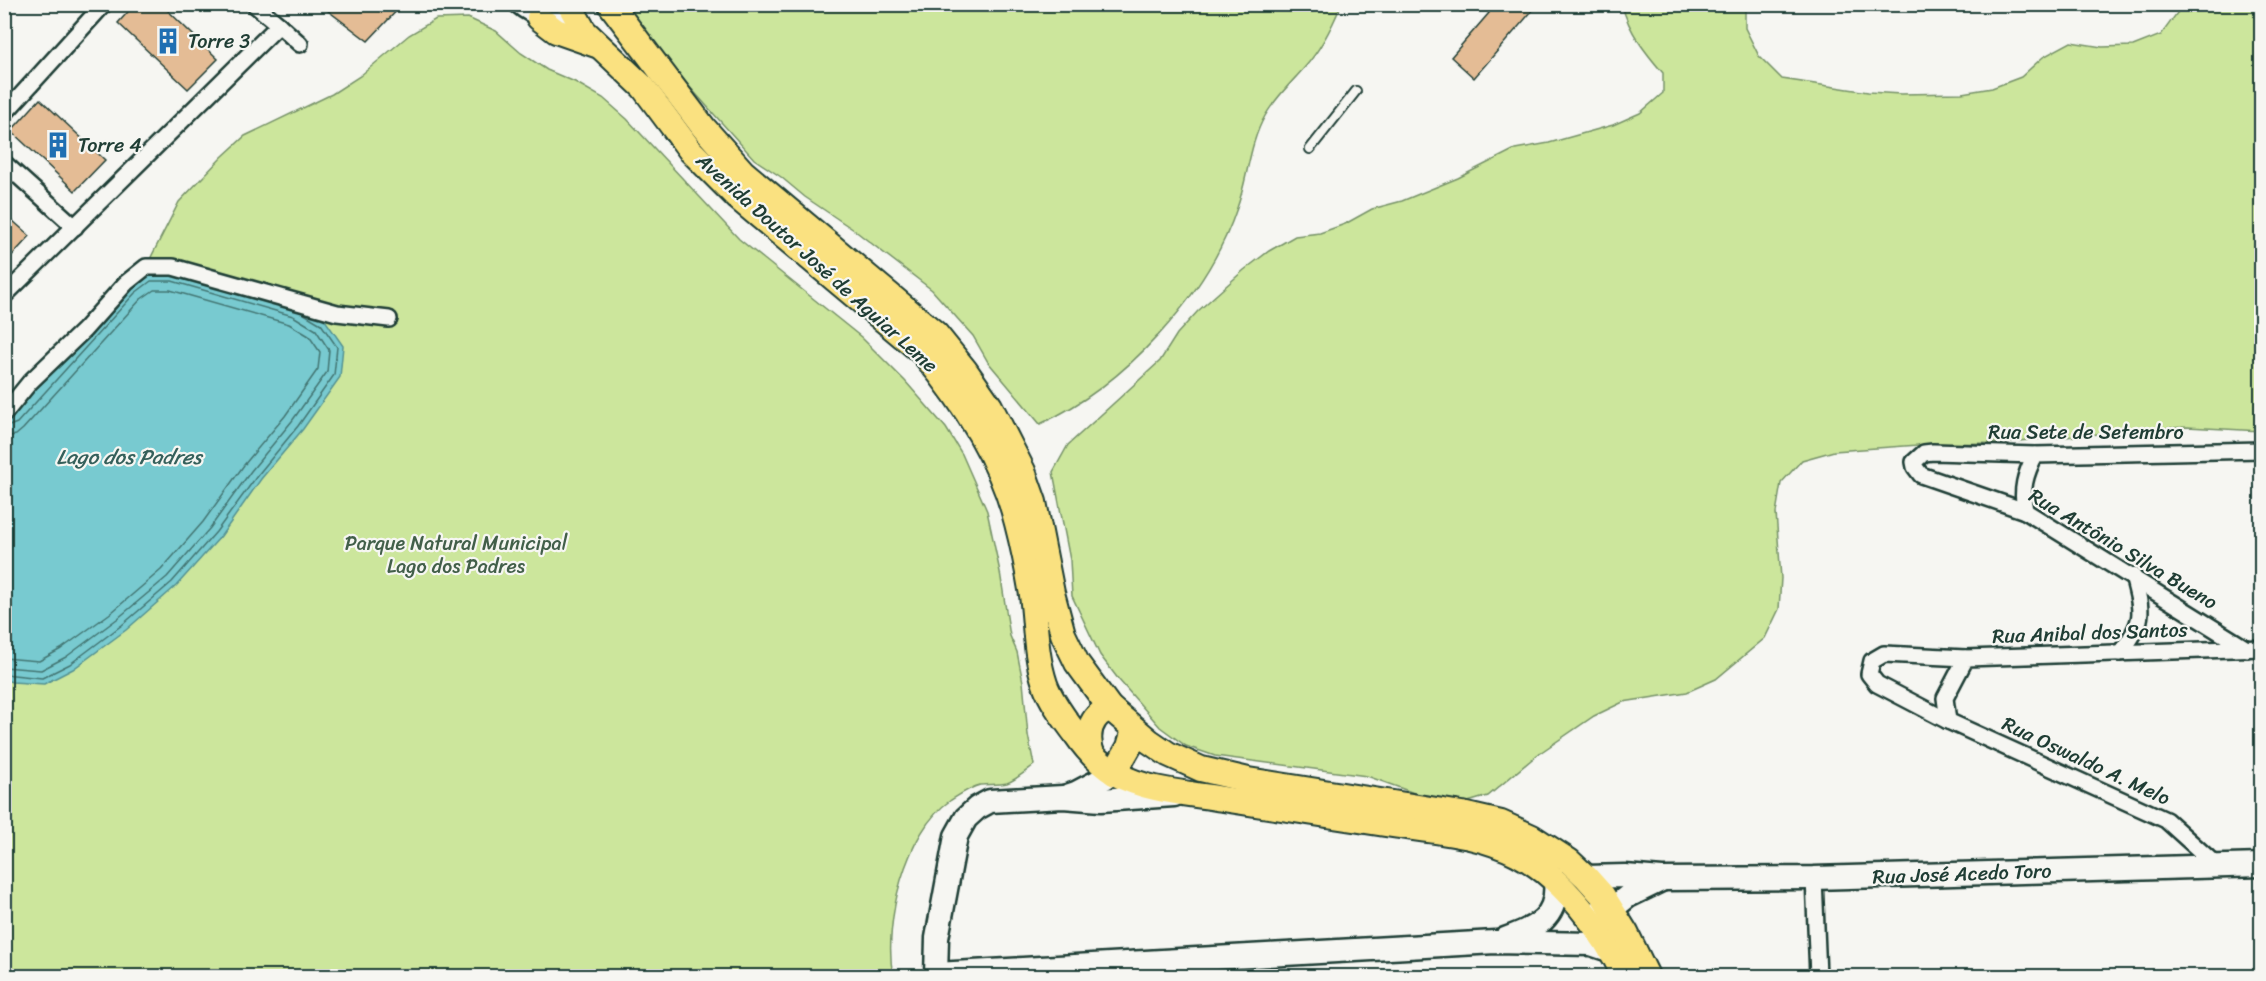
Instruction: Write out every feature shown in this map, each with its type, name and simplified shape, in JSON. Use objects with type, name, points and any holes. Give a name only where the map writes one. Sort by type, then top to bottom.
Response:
[{"type":"main road","name":"Avenida Doutor José de Aguiar Leme","points":[[610,4],[704,128],[743,172],[927,327],[965,370],[990,406],[1023,471],[1034,502],[1052,593],[1063,633],[1077,663],[1110,708],[1134,730],[1168,754],[1201,769],[1248,780],[1462,813],[1501,823],[1532,837],[1569,861],[1586,876],[1612,909],[1647,976]]},
{"type":"main road","name":"Avenida Doutor José de Aguiar Leme","points":[[578,8],[598,46],[643,87],[690,150],[738,198],[923,353],[949,384],[972,418],[996,464],[1017,521],[1032,597],[1037,658],[1046,686],[1069,725],[1100,767]]},
{"type":"main road","points":[[523,9],[556,31],[598,46]]},
{"type":"main road","points":[[1110,708],[1101,711],[1094,721],[1088,740],[1100,767],[1142,784],[1190,794],[1467,836],[1518,854],[1555,881],[1582,912],[1624,976]]},
{"type":"main road","points":[[1100,767],[1129,747],[1134,730]]},
{"type":"street","points":[[4,114],[104,4]]},
{"type":"street","points":[[254,4],[300,44]]},
{"type":"street","points":[[523,9],[554,19],[578,8]]},
{"type":"street","points":[[4,296],[279,25]]},
{"type":"street","points":[[4,163],[75,227]]},
{"type":"street","points":[[4,414],[30,382],[84,330],[126,283],[146,267],[173,267],[337,313],[389,318]]},
{"type":"street","name":"Rua Sete de Setembro","points":[[1914,462],[1924,453],[1933,452],[2035,455],[2262,450]]},
{"type":"street","points":[[2025,511],[2022,493],[2025,475],[2035,455]]},
{"type":"street","name":"Rua Antônio Silva Bueno","points":[[1914,462],[1921,475],[2025,511],[2254,649]]},
{"type":"street","points":[[2121,653],[2137,631],[2142,608],[2133,576]]},
{"type":"street","name":"Rua Anibal dos Santos","points":[[1948,721],[1944,698],[1966,658],[2254,649]]},
{"type":"street","name":"Rua Oswaldo A. Melo","points":[[1966,658],[1884,654],[1872,661],[1869,674],[1877,684],[1948,721],[2166,820],[2217,866]]},
{"type":"street","points":[[1062,797],[1076,794],[1100,767]]},
{"type":"street","points":[[1190,794],[1101,800],[1062,797],[990,801],[976,808],[956,836],[937,938],[936,975],[1495,942],[1582,943],[1609,950]]},
{"type":"street","name":"Rua José Acedo Toro","points":[[1586,876],[1662,879],[1814,878],[2262,865]]},
{"type":"street","points":[[1814,878],[1818,976]]},
{"type":"street","name":"Rua José Acedo Toro","points":[[1612,909],[1628,896],[1662,879]]},
{"type":"street","points":[[1495,942],[1525,932],[1542,922],[1552,909],[1557,896],[1555,881]]},
{"type":"street","points":[[1582,912],[1598,913],[1612,909]]},
{"type":"lane","points":[[1310,149],[1356,91]]},
{"type":"green space","points":[[623,5],[1341,5],[1316,53],[1278,97],[1265,116],[1255,138],[1241,197],[1224,241],[1184,305],[1132,362],[1071,407],[1040,424],[988,362],[973,336],[932,290],[854,230],[754,159],[671,66]]},
{"type":"green space","points":[[1622,5],[1745,5],[1745,28],[1759,56],[1782,79],[1868,92],[1901,94],[1962,93],[1992,88],[2021,77],[2043,57],[2071,42],[2102,47],[2133,46],[2161,35],[2181,5],[2261,5],[2261,431],[2187,427],[2155,429],[1996,443],[1933,444],[1834,451],[1802,460],[1781,483],[1776,513],[1781,578],[1779,609],[1765,638],[1716,679],[1687,692],[1623,702],[1594,716],[1537,755],[1488,796],[1458,805],[1428,798],[1367,776],[1215,756],[1186,746],[1160,727],[1100,655],[1072,596],[1070,560],[1053,472],[1068,445],[1160,361],[1177,334],[1198,311],[1269,251],[1295,236],[1320,233],[1345,224],[1372,209],[1402,201],[1458,178],[1515,149],[1549,143],[1613,125],[1640,113],[1663,93],[1663,73],[1633,33]]},
{"type":"green space","name":"Parque Natural Municipal Lago dos Padres","points":[[468,18],[496,31],[521,53],[547,70],[603,98],[627,119],[739,239],[861,337],[905,381],[946,428],[962,454],[987,511],[1010,636],[1017,652],[1023,682],[1028,735],[1034,765],[1007,783],[973,787],[951,800],[935,814],[921,833],[901,880],[895,906],[891,931],[893,976],[5,976],[5,417],[146,267],[179,202],[245,136],[332,94],[360,76],[409,35],[436,19]]},
{"type":"water","name":"Lago dos Padres","points":[[146,267],[298,303],[325,320],[343,346],[340,377],[303,429],[261,479],[221,536],[176,586],[126,630],[73,669],[44,684],[5,680],[5,417]]},
{"type":"building","name":"Torre 3","points":[[135,4],[161,4],[218,59],[188,89],[118,23]]},
{"type":"building","points":[[319,4],[403,4],[368,41]]},
{"type":"building","points":[[1480,4],[1538,4],[1474,78],[1451,57],[1489,13]]},
{"type":"building","name":"Torre 4","points":[[40,99],[105,160],[75,191],[11,131]]},
{"type":"building","points":[[4,213],[30,236],[4,264]]},
{"type":"place","name":"Torre 3","points":[[168,41]]},
{"type":"place","name":"Torre 4","points":[[58,145]]}]
